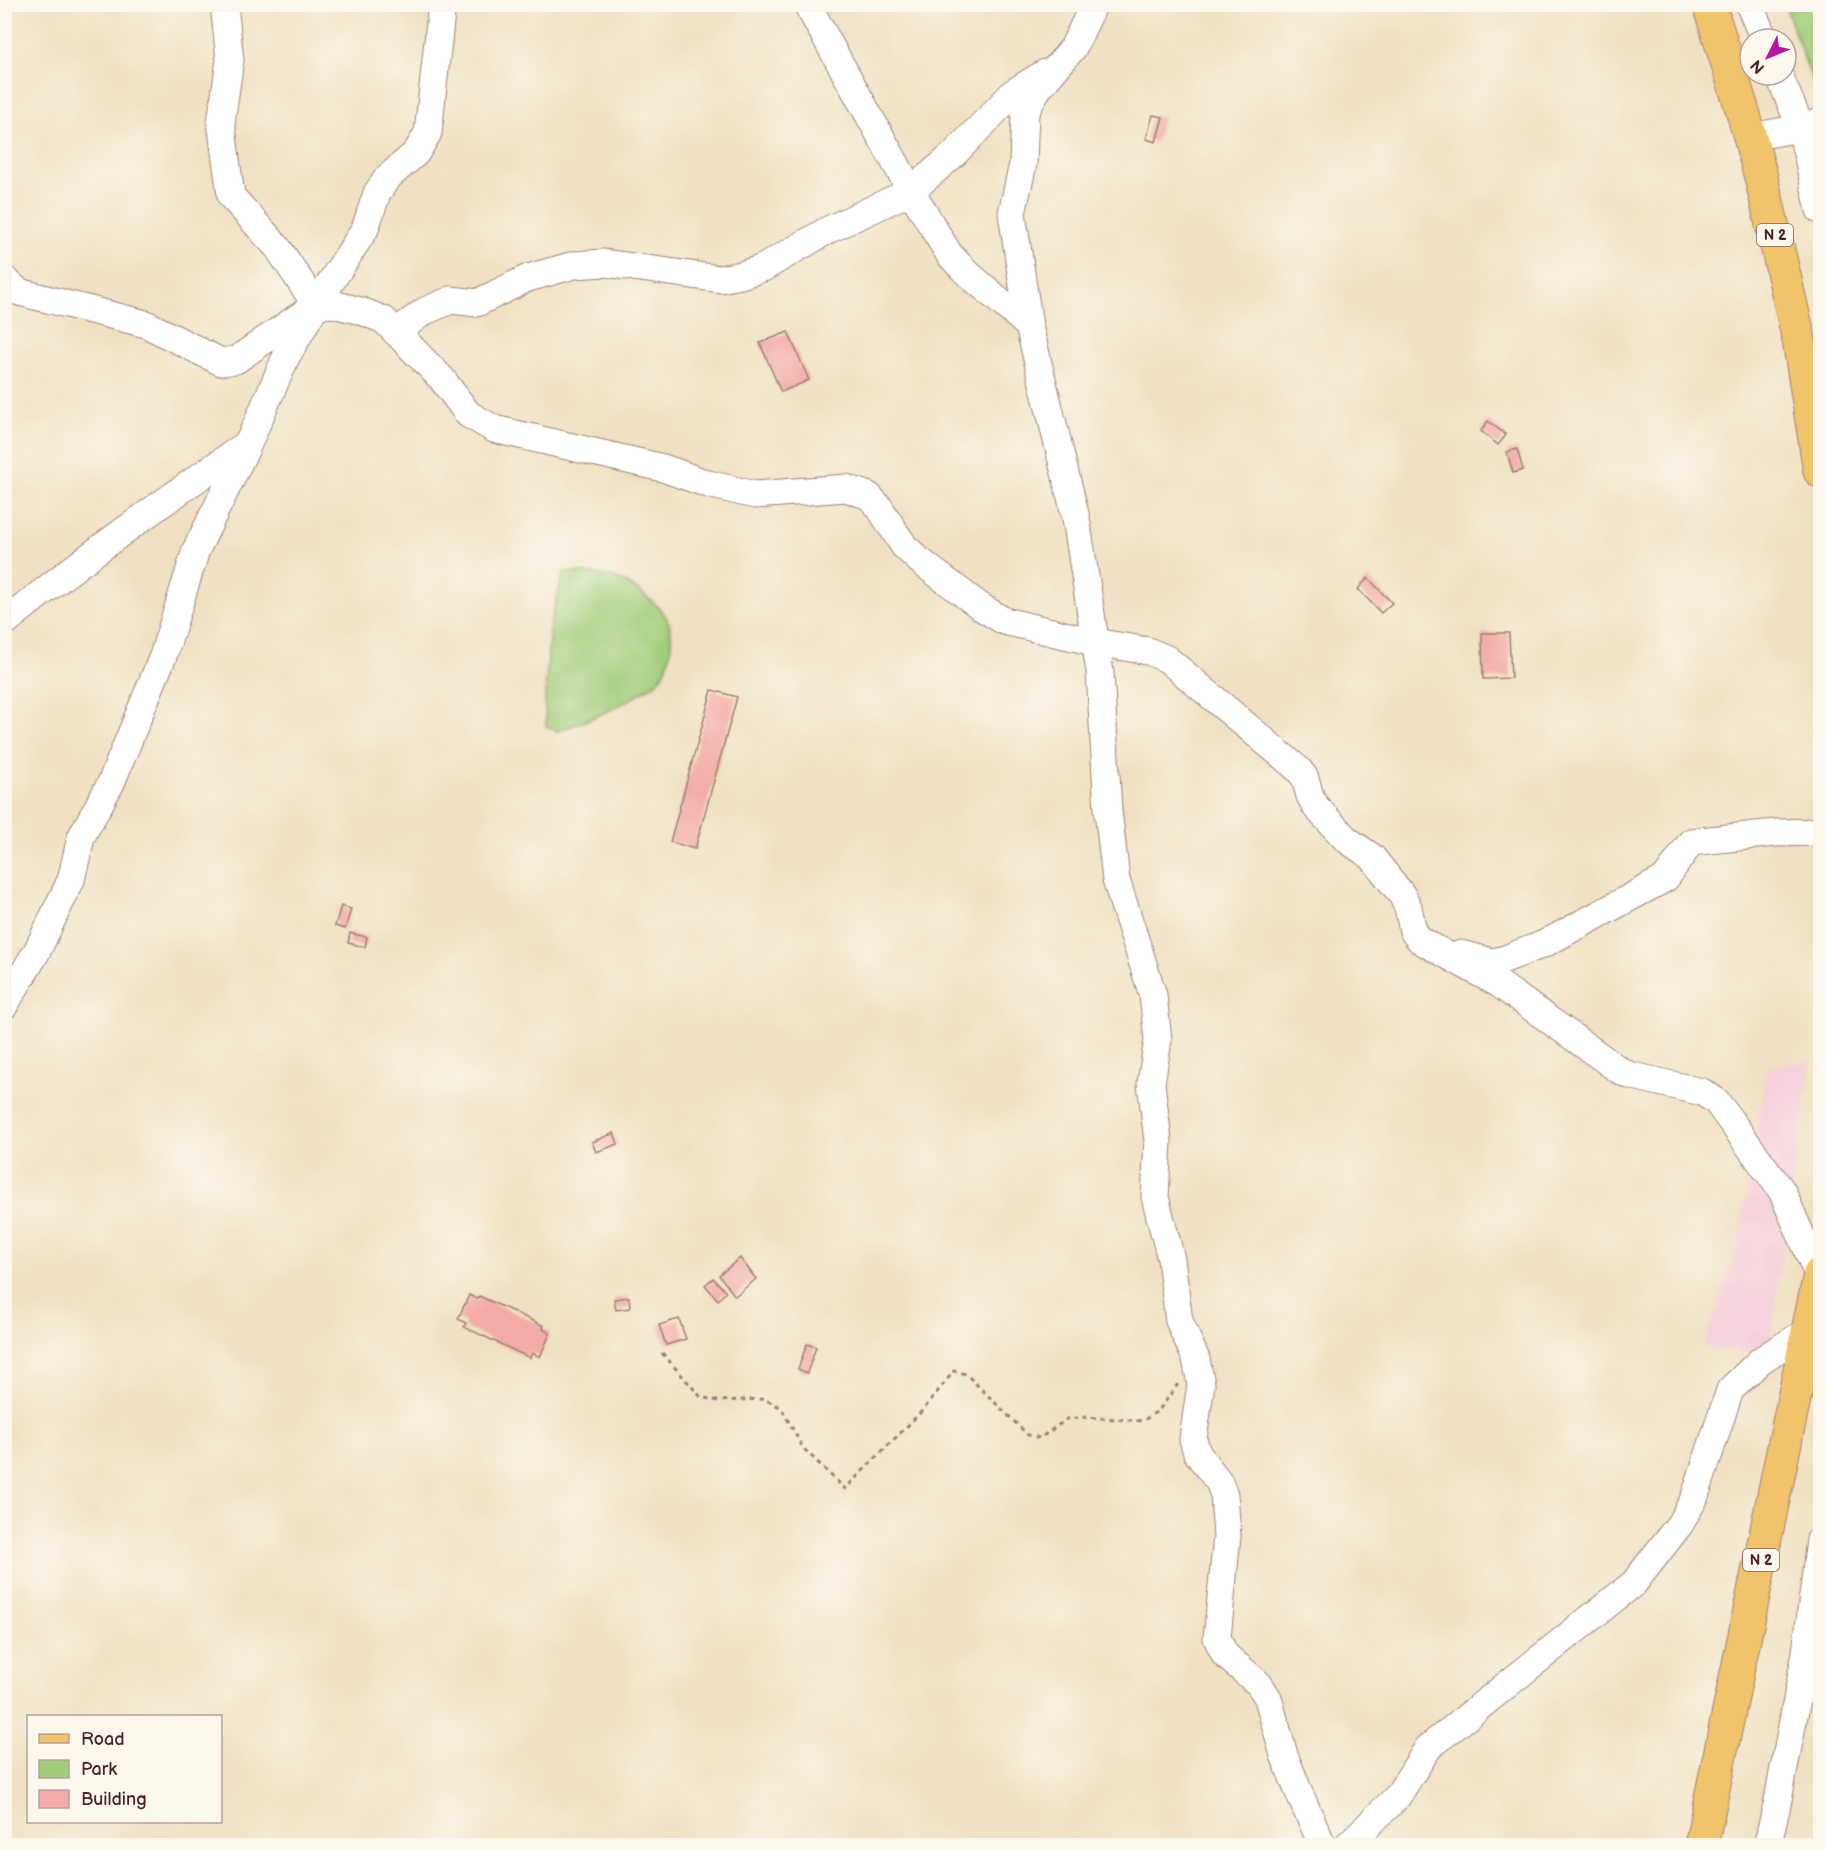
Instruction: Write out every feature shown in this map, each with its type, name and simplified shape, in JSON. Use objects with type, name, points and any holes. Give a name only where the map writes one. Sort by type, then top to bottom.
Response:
[{"type":"main road","name":"N 2","points":[[1709,4],[1750,137],[1799,340],[1821,471]]},
{"type":"main road","name":"N 2","points":[[1701,1845],[1820,1277]]},
{"type":"street","points":[[224,4],[230,60],[221,122],[231,196],[278,248],[316,305]]},
{"type":"street","points":[[4,1006],[37,951],[71,880],[81,837],[111,783],[163,656],[196,550],[248,444],[286,357],[365,229],[377,193],[387,178],[416,153],[428,133],[442,4]]},
{"type":"street","points":[[807,4],[911,191],[949,254],[966,272],[1029,326]]},
{"type":"street","points":[[1094,4],[1073,48],[1037,90],[1025,112],[1023,164],[1012,213],[1029,326],[1076,518],[1100,672],[1108,810],[1116,880],[1153,996],[1158,1040],[1151,1083],[1158,1141],[1155,1197],[1172,1259],[1179,1321],[1196,1359],[1201,1384],[1193,1439],[1197,1453],[1219,1482],[1224,1495],[1227,1536],[1217,1638],[1225,1655],[1259,1684],[1268,1698],[1284,1755],[1323,1845]]},
{"type":"street","points":[[1749,4],[1759,27]]},
{"type":"street","points":[[396,332],[425,311],[451,300],[477,303],[528,278],[574,265],[604,263],[720,279],[763,268],[828,230],[911,191],[953,154],[1014,92],[1059,64]]},
{"type":"street","points":[[1787,87],[1811,125],[1821,210]]},
{"type":"street","points":[[1750,137],[1811,125]]},
{"type":"street","points":[[4,279],[19,292],[146,324],[221,362],[236,360],[316,305],[333,304],[361,311],[384,320],[442,379],[468,414],[494,429],[663,468],[708,484],[755,495],[846,488],[868,496],[879,507],[904,546],[920,561],[981,607],[1004,621],[1095,642],[1148,651],[1167,659],[1299,770],[1305,778],[1316,807],[1346,839],[1372,857],[1402,895],[1408,907],[1413,930],[1420,940],[1499,984],[1618,1070],[1629,1075],[1702,1092],[1716,1101],[1782,1191],[1820,1277]]},
{"type":"street","points":[[4,623],[56,581],[179,491],[248,444]]},
{"type":"street","points":[[1442,952],[1468,955],[1492,962],[1544,944],[1666,878],[1691,842],[1775,833],[1821,832]]},
{"type":"street","points":[[1347,1845],[1397,1797],[1428,1748],[1634,1583],[1680,1524],[1694,1499],[1730,1390],[1761,1360],[1809,1330]]},
{"type":"street","points":[[1767,1845],[1806,1652],[1821,1540]]},
{"type":"path","points":[[662,1353],[701,1397],[718,1401],[764,1399],[778,1406],[803,1448],[845,1489],[923,1410],[954,1371],[966,1374],[1028,1435],[1040,1438],[1067,1419],[1087,1417],[1143,1421],[1159,1410],[1196,1359]]},
{"type":"shaded area","points":[[1811,1062],[1768,1355],[1703,1347],[1738,1247],[1767,1068]]},
{"type":"green space","points":[[1785,5],[1820,5],[1820,103],[1798,41],[1798,27],[1793,27]]},
{"type":"green space","points":[[564,572],[605,576],[617,579],[634,588],[664,615],[670,628],[671,643],[664,673],[655,683],[635,697],[613,708],[557,731],[546,726],[545,701],[550,623]]},
{"type":"building","points":[[1153,115],[1163,117],[1156,142],[1146,139]]},
{"type":"building","points":[[788,332],[809,380],[781,392],[760,343]]},
{"type":"building","points":[[1488,421],[1506,435],[1498,445],[1481,431]]},
{"type":"building","points":[[1517,449],[1523,470],[1513,473],[1507,452]]},
{"type":"building","points":[[1368,578],[1392,603],[1381,613],[1358,589]]},
{"type":"building","points":[[1482,633],[1509,633],[1511,678],[1483,679]]},
{"type":"building","points":[[712,690],[737,697],[695,849],[670,842]]},
{"type":"building","points":[[341,906],[351,909],[345,929],[335,926]]},
{"type":"building","points":[[350,933],[367,937],[365,947],[348,943]]},
{"type":"building","points":[[614,1133],[618,1144],[596,1152],[592,1142]]},
{"type":"building","points":[[740,1258],[756,1279],[735,1296],[719,1275]]},
{"type":"building","points":[[713,1278],[726,1292],[718,1300],[705,1285]]},
{"type":"building","points":[[469,1295],[477,1299],[479,1296],[544,1326],[543,1329],[550,1333],[540,1357],[532,1353],[530,1358],[464,1327],[466,1323],[458,1319]]},
{"type":"building","points":[[629,1297],[630,1308],[616,1310],[614,1299]]},
{"type":"building","points":[[679,1319],[686,1339],[666,1345],[659,1325]]},
{"type":"building","points":[[807,1344],[816,1347],[807,1373],[798,1369]]}]
